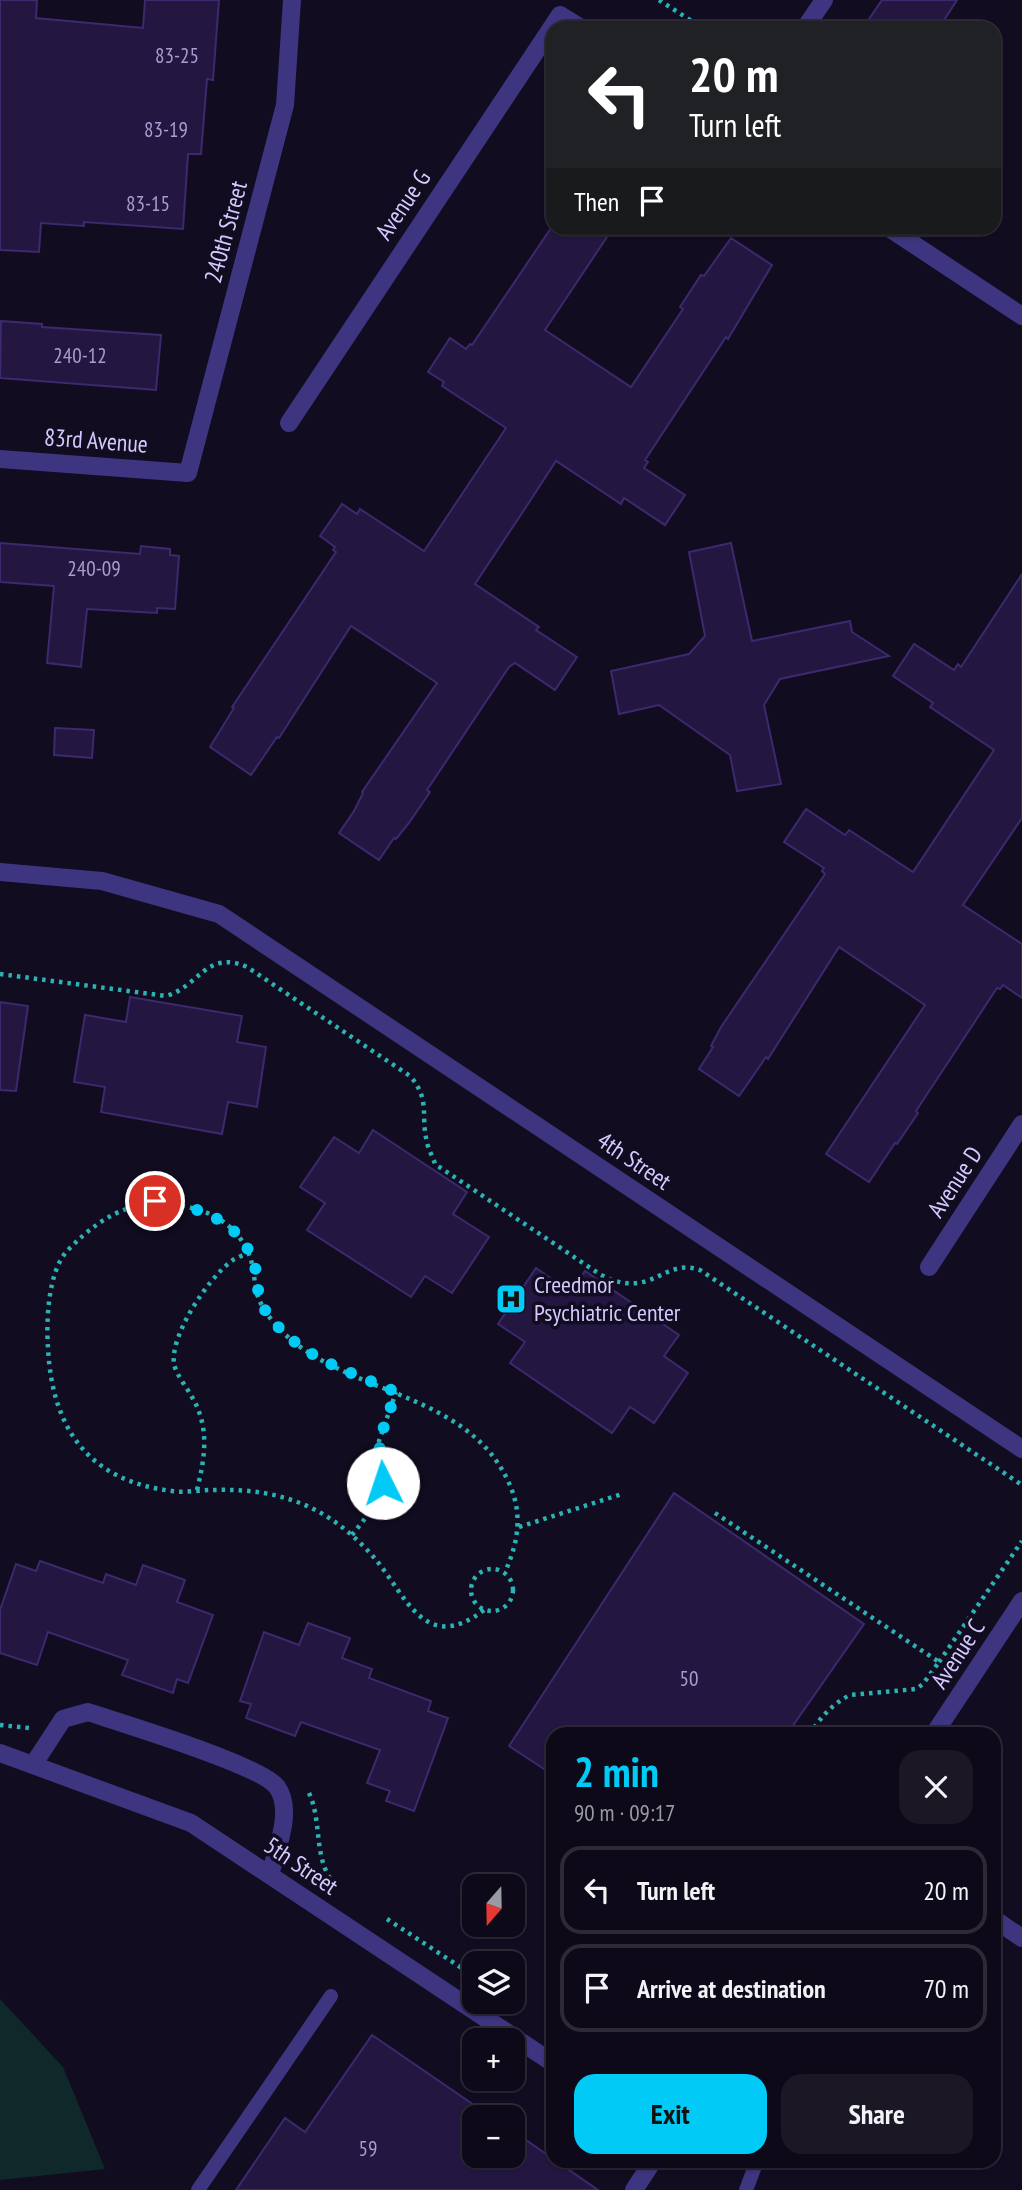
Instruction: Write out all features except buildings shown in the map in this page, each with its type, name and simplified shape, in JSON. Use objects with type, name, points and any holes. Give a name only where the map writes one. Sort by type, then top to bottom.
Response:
[{"type":"street","name":"240th Street","points":[[188,473],[285,105],[292,0]]},
{"type":"street","points":[[810,21],[824,0]]},
{"type":"street","name":"Avenue G","points":[[557,21],[561,15],[570,21]]},
{"type":"street","name":"Avenue G","points":[[289,423],[546,38]]},
{"type":"street","points":[[900,235],[1022,316]]},
{"type":"street","name":"83rd Avenue","points":[[0,459],[188,473]]},
{"type":"street","name":"4th Street","points":[[0,872],[102,881],[219,914],[1022,1449]]},
{"type":"street","name":"Avenue D","points":[[929,1268],[1022,1124]]},
{"type":"street","name":"Avenue C","points":[[939,1727],[1022,1601]]},
{"type":"street","points":[[33,1765],[63,1720],[88,1712],[244,1766],[277,1786],[285,1809],[270,1875]]},
{"type":"street","name":"5th Street","points":[[0,1753],[191,1823],[546,2058]]},
{"type":"street","points":[[1001,1924],[1022,1938]]},
{"type":"street","points":[[634,2190],[648,2168]]},
{"type":"lane","points":[[198,2190],[331,1996]]},
{"type":"lane","points":[[746,2190],[754,2168]]},
{"type":"path","points":[[659,0],[693,21]]},
{"type":"path","points":[[0,974],[166,996],[177,993],[209,966],[233,961],[247,967],[410,1076],[421,1088],[424,1098],[426,1142],[435,1164],[601,1275],[617,1283],[632,1284],[649,1282],[680,1266],[700,1270],[1022,1485]]},
{"type":"path","points":[[484,1610],[473,1600],[473,1579],[491,1568],[505,1572],[513,1583],[513,1597],[504,1608],[498,1611],[484,1610],[460,1624],[439,1626],[420,1618],[404,1603],[392,1581],[352,1535],[301,1503],[257,1491],[175,1492],[136,1484],[106,1469],[81,1450],[60,1412],[50,1378],[46,1312],[65,1252],[113,1213],[155,1201],[178,1203],[211,1214],[239,1235],[255,1267],[256,1292],[268,1316],[293,1341],[324,1363],[396,1392],[441,1414],[480,1440],[501,1466],[515,1496],[519,1527],[514,1553],[505,1572]]},
{"type":"path","points":[[197,1490],[206,1437],[201,1412],[174,1365],[177,1344],[192,1310],[209,1283],[231,1261],[248,1253]]},
{"type":"path","points":[[352,1535],[374,1507],[383,1483],[379,1441],[396,1392]]},
{"type":"path","points":[[519,1527],[622,1494]]},
{"type":"path","points":[[715,1513],[939,1662]]},
{"type":"path","points":[[815,1727],[822,1716],[841,1699],[850,1695],[916,1689],[923,1684],[1022,1541]]},
{"type":"path","points":[[0,1725],[37,1727]]},
{"type":"path","points":[[304,1781],[315,1805],[317,1846],[325,1872],[334,1886],[345,1892]]},
{"type":"path","points":[[377,1913],[462,1967]]},
{"type":"green space","points":[[0,1999],[63,2067],[105,2169],[0,2180]]},
{"type":"place","name":"Creedmor Psychiatric Center","points":[[511,1299]]},
{"type":"route","points":[[155,1201],[178,1203],[211,1214],[239,1235],[255,1267],[256,1292],[268,1316],[293,1341],[324,1363],[396,1392],[379,1441],[383,1483]]}]
